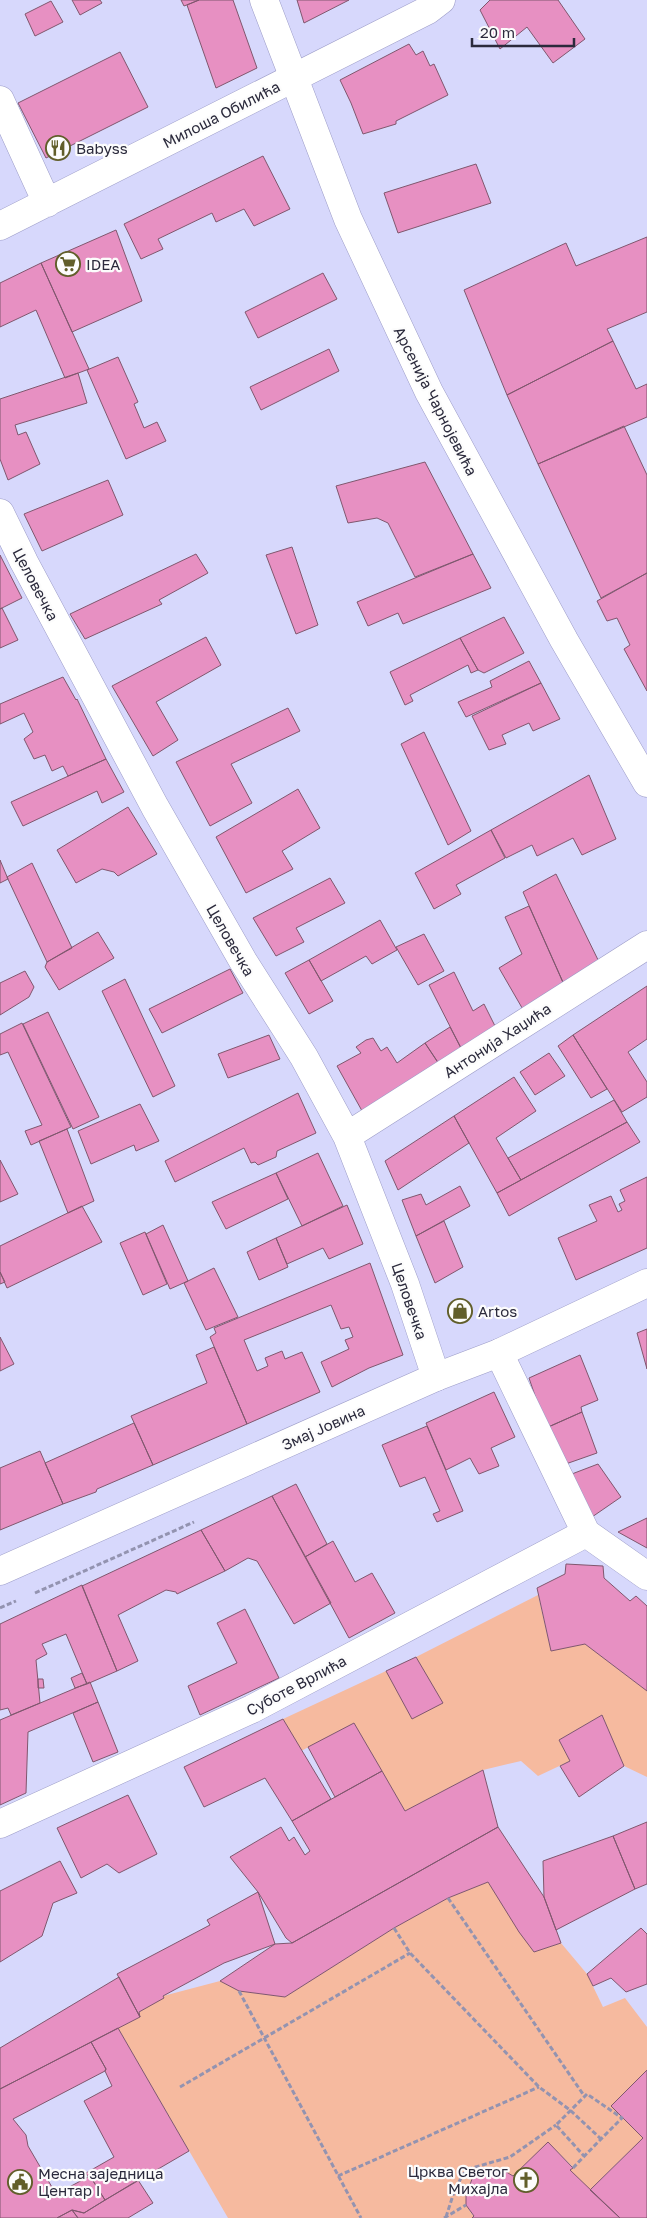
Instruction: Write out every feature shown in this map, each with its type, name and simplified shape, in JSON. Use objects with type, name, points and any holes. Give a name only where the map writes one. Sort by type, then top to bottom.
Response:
[{"type":"street","name":"Арсенија Чарнојевића","points":[[264,0],[348,220],[429,392],[564,640],[647,783]]},
{"type":"street","name":"Милоша Обилића","points":[[0,226],[428,10],[441,0]]},
{"type":"street","points":[[0,100],[48,203]]},
{"type":"street","name":"Целовечка","points":[[0,513],[24,562],[155,807],[243,961],[304,1057],[347,1136],[405,1284],[436,1377]]},
{"type":"street","name":"Антонија Хаџића","points":[[347,1136],[647,945]]},
{"type":"street","name":"Змај Јовина","points":[[0,1571],[436,1377],[499,1353],[647,1283]]},
{"type":"street","points":[[499,1353],[586,1533],[647,1576]]},
{"type":"street","name":"Суботе Врлића","points":[[0,1824],[252,1709],[586,1533]]},
{"type":"path","points":[[448,1898],[585,2096]]},
{"type":"path","points":[[394,1928],[410,1953],[539,2087],[570,2110],[601,2140]]},
{"type":"path","points":[[180,2087],[410,1953]]},
{"type":"path","points":[[239,1991],[361,2218]]},
{"type":"path","points":[[338,2176],[539,2087]]},
{"type":"path","points":[[445,2217],[463,2174],[472,2168],[510,2157],[556,2125],[588,2094],[622,2118],[573,2168]]},
{"type":"path","points":[[556,2125],[584,2156]]},
{"type":"path","points":[[445,2217],[466,2205]]},
{"type":"shaded area","points":[[538,1595],[551,1651],[585,1644],[647,1691],[647,1777],[624,1766],[602,1715],[559,1740],[570,1761],[538,1776],[521,1761],[483,1770],[405,1811],[354,1723],[301,1751],[283,1719],[386,1671],[442,1703],[416,1657]]},
{"type":"shaded area","points":[[488,1882],[534,1952],[561,1943],[587,1974],[603,2007],[625,1998],[647,2027],[647,2070],[611,2106],[643,2138],[590,2190],[570,2170],[573,2167],[548,2143],[513,2176],[497,2168],[488,2169],[474,2178],[466,2193],[466,2201],[474,2216],[472,2218],[228,2218],[118,2028],[140,2017],[139,2012],[163,1996],[220,1981],[239,1991],[285,1997],[394,1928],[448,1898]]},
{"type":"building","points":[[72,0],[100,0],[102,3],[80,15]]},
{"type":"building","points":[[181,0],[199,0],[184,6]]},
{"type":"building","points":[[199,0],[233,0],[257,68],[216,88],[187,5]]},
{"type":"building","points":[[297,0],[349,0],[304,23]]},
{"type":"building","points":[[490,0],[558,0],[585,39],[553,63],[527,27],[500,49],[480,10]]},
{"type":"building","points":[[51,1],[63,22],[35,36],[25,14]]},
{"type":"building","points":[[409,44],[416,55],[423,51],[430,66],[434,64],[448,95],[396,121],[396,124],[363,134],[340,80]]},
{"type":"building","points":[[120,52],[148,107],[46,158],[18,103]]},
{"type":"building","points":[[263,156],[290,209],[254,226],[244,209],[216,222],[212,213],[158,239],[163,249],[141,259],[124,224]]},
{"type":"building","points":[[476,164],[491,203],[398,233],[384,193]]},
{"type":"building","points":[[116,230],[142,301],[72,332],[41,263]]},
{"type":"building","points":[[647,237],[647,312],[607,329],[613,341],[507,395],[464,290],[566,243],[576,266]]},
{"type":"building","points":[[41,263],[89,369],[65,378],[36,310],[0,327],[0,283]]},
{"type":"building","points":[[323,273],[337,299],[258,338],[245,312]]},
{"type":"building","points":[[613,341],[636,389],[647,384],[647,417],[538,464],[507,395]]},
{"type":"building","points":[[329,349],[339,371],[261,410],[250,387]]},
{"type":"building","points":[[118,357],[138,402],[134,404],[144,428],[157,422],[166,441],[126,459],[87,370]]},
{"type":"building","points":[[78,373],[87,403],[15,425],[18,435],[26,432],[40,464],[8,480],[0,459],[0,399]]},
{"type":"building","points":[[624,426],[647,475],[647,573],[601,598],[538,464]]},
{"type":"building","points":[[425,462],[473,554],[415,577],[388,523],[377,518],[348,523],[336,486]]},
{"type":"building","points":[[108,480],[123,515],[42,551],[24,514]]},
{"type":"building","points":[[292,547],[318,625],[296,634],[266,555]]},
{"type":"building","points":[[196,554],[208,573],[159,600],[162,604],[85,639],[70,614]]},
{"type":"building","points":[[473,554],[491,588],[403,624],[398,613],[368,626],[357,602]]},
{"type":"building","points":[[0,555],[22,598],[0,609]]},
{"type":"building","points":[[647,573],[647,691],[624,649],[630,645],[617,618],[607,621],[597,601]]},
{"type":"building","points":[[2,608],[18,640],[0,648],[0,609]]},
{"type":"building","points":[[504,617],[524,653],[484,673],[478,670],[460,638]]},
{"type":"building","points":[[206,637],[221,665],[156,702],[178,740],[153,756],[112,686]]},
{"type":"building","points":[[460,638],[478,670],[471,673],[468,665],[410,695],[413,701],[405,705],[390,672]]},
{"type":"building","points":[[529,661],[541,683],[466,717],[458,702],[492,687],[490,681]]},
{"type":"building","points":[[63,677],[77,699],[106,759],[68,776],[63,766],[52,771],[45,755],[34,759],[24,739],[33,732],[24,713],[0,724],[0,704]]},
{"type":"building","points":[[541,683],[560,719],[533,731],[529,723],[502,735],[506,744],[489,750],[472,716]]},
{"type":"building","points":[[288,708],[300,731],[231,764],[252,803],[210,826],[176,762]]},
{"type":"building","points":[[424,732],[471,831],[448,845],[401,744]]},
{"type":"building","points":[[106,759],[124,792],[102,803],[97,791],[23,826],[11,802]]},
{"type":"building","points":[[589,775],[616,839],[582,855],[573,838],[537,856],[532,845],[506,858],[491,830]]},
{"type":"building","points":[[298,789],[320,828],[282,851],[293,869],[246,893],[216,837]]},
{"type":"building","points":[[128,807],[157,854],[118,876],[114,872],[102,869],[76,883],[57,850]]},
{"type":"building","points":[[491,830],[505,858],[456,885],[461,894],[434,909],[415,873]]},
{"type":"building","points":[[0,860],[8,879],[0,883]]},
{"type":"building","points":[[32,863],[72,948],[47,962],[7,877]]},
{"type":"building","points":[[556,874],[602,968],[566,989],[523,892]]},
{"type":"building","points":[[330,878],[345,903],[296,928],[304,942],[276,956],[253,918]]},
{"type":"building","points":[[529,906],[565,987],[525,1013],[499,968],[522,954],[505,917]]},
{"type":"building","points":[[380,920],[397,950],[372,964],[366,956],[321,981],[309,960]]},
{"type":"building","points":[[98,932],[114,958],[59,990],[45,967],[47,962]]},
{"type":"building","points":[[424,934],[444,971],[418,985],[396,947]]},
{"type":"building","points":[[309,960],[333,1001],[309,1014],[285,973]]},
{"type":"building","points":[[230,969],[243,993],[162,1033],[149,1009]]},
{"type":"building","points":[[25,971],[34,987],[29,997],[0,1015],[0,983]]},
{"type":"building","points":[[454,972],[473,1011],[484,1004],[497,1030],[462,1050],[429,985]]},
{"type":"building","points":[[125,979],[175,1086],[153,1097],[102,991]]},
{"type":"building","points":[[647,986],[647,1039],[628,1052],[647,1082],[647,1097],[622,1112],[573,1035]]},
{"type":"building","points":[[48,1012],[99,1117],[73,1129],[23,1024]]},
{"type":"building","points":[[22,1023],[71,1127],[31,1145],[25,1131],[42,1125],[8,1052],[0,1055],[0,1034]]},
{"type":"building","points":[[450,1027],[462,1050],[441,1067],[425,1043]]},
{"type":"building","points":[[269,1035],[280,1059],[228,1078],[218,1054]]},
{"type":"building","points":[[573,1035],[607,1089],[591,1098],[558,1046]]},
{"type":"building","points":[[373,1038],[381,1051],[387,1047],[397,1063],[425,1043],[441,1067],[366,1118],[337,1066],[361,1053],[356,1047],[366,1040]]},
{"type":"building","points":[[549,1053],[565,1076],[535,1095],[520,1072]]},
{"type":"building","points":[[514,1077],[536,1111],[496,1138],[521,1180],[497,1193],[454,1116]]},
{"type":"building","points":[[298,1093],[316,1133],[277,1151],[276,1157],[258,1165],[255,1162],[251,1163],[244,1148],[175,1182],[165,1161]]},
{"type":"building","points":[[614,1100],[627,1122],[521,1180],[508,1158]]},
{"type":"building","points":[[140,1104],[159,1141],[136,1151],[134,1145],[91,1164],[78,1131]]},
{"type":"building","points":[[454,1116],[469,1143],[398,1190],[385,1161]]},
{"type":"building","points":[[627,1122],[640,1142],[509,1216],[497,1193]]},
{"type":"building","points":[[67,1129],[94,1201],[68,1213],[39,1141]]},
{"type":"building","points":[[318,1153],[343,1206],[302,1226],[276,1173]]},
{"type":"building","points":[[0,1160],[18,1194],[0,1202]]},
{"type":"building","points":[[276,1173],[288,1199],[226,1229],[212,1202]]},
{"type":"building","points":[[647,1177],[647,1248],[576,1280],[558,1238],[597,1221],[589,1205],[611,1196],[618,1212],[622,1210],[619,1204],[625,1201],[620,1190]]},
{"type":"building","points":[[460,1186],[470,1206],[416,1236],[402,1200],[421,1194],[426,1205]]},
{"type":"building","points":[[347,1205],[363,1244],[329,1259],[323,1248],[287,1264],[276,1238]]},
{"type":"building","points":[[82,1206],[102,1242],[7,1288],[0,1272],[0,1246]]},
{"type":"building","points":[[444,1221],[463,1267],[435,1283],[416,1236]]},
{"type":"building","points":[[163,1225],[188,1281],[170,1289],[146,1234]]},
{"type":"building","points":[[145,1232],[167,1284],[143,1295],[120,1243]]},
{"type":"building","points":[[276,1238],[288,1267],[259,1280],[247,1252]]},
{"type":"building","points":[[370,1263],[403,1355],[369,1368],[332,1387],[321,1362],[349,1349],[345,1340],[353,1337],[349,1327],[341,1329],[331,1305],[244,1340],[257,1371],[268,1366],[265,1358],[282,1351],[285,1359],[302,1352],[320,1392],[247,1424],[210,1337],[216,1333],[214,1328]]},
{"type":"building","points":[[214,1268],[238,1317],[206,1330],[184,1283]]},
{"type":"building","points":[[0,1272],[5,1282],[0,1284]]},
{"type":"building","points":[[647,1329],[647,1369],[637,1333]]},
{"type":"building","points":[[0,1337],[14,1364],[0,1371]]},
{"type":"building","points":[[214,1347],[247,1424],[153,1465],[131,1416],[207,1383],[196,1355]]},
{"type":"building","points":[[580,1355],[598,1400],[581,1407],[582,1412],[546,1428],[529,1378]]},
{"type":"building","points":[[494,1392],[515,1437],[491,1448],[499,1466],[479,1474],[470,1458],[446,1470],[426,1423]]},
{"type":"building","points":[[582,1412],[597,1453],[560,1466],[546,1428]]},
{"type":"building","points":[[134,1423],[153,1465],[97,1489],[96,1492],[63,1504],[45,1463]]},
{"type":"building","points":[[427,1426],[463,1511],[437,1522],[433,1514],[440,1511],[425,1477],[400,1487],[382,1445]]},
{"type":"building","points":[[40,1451],[63,1504],[0,1530],[0,1468]]},
{"type":"building","points":[[598,1464],[621,1497],[592,1517],[564,1477]]},
{"type":"building","points":[[296,1484],[327,1544],[305,1557],[272,1496]]},
{"type":"building","points":[[272,1496],[331,1603],[294,1624],[257,1561],[248,1558],[225,1571],[201,1530]]},
{"type":"building","points":[[647,1518],[647,1548],[618,1532]]},
{"type":"building","points":[[201,1530],[225,1571],[177,1594],[176,1592],[166,1590],[118,1615],[138,1661],[117,1671],[82,1586]]},
{"type":"building","points":[[333,1541],[355,1582],[372,1573],[395,1613],[349,1638],[305,1557]]},
{"type":"building","points":[[566,1564],[603,1566],[604,1578],[630,1601],[636,1596],[647,1606],[647,1691],[585,1644],[551,1651],[537,1588],[565,1574]]},
{"type":"building","points":[[82,1585],[117,1671],[87,1684],[66,1634],[42,1644],[47,1654],[36,1660],[40,1703],[11,1715],[8,1708],[0,1710],[0,1624]]},
{"type":"building","points":[[245,1609],[279,1678],[200,1715],[188,1686],[237,1663],[217,1623]]},
{"type":"building","points":[[416,1657],[443,1703],[412,1719],[386,1671]]},
{"type":"building","points":[[82,1673],[87,1684],[75,1688],[71,1678]]},
{"type":"building","points":[[38,1679],[43,1679],[44,1688],[38,1688]]},
{"type":"building","points":[[90,1682],[98,1702],[28,1732],[26,1793],[0,1805],[0,1720]]},
{"type":"building","points":[[98,1702],[118,1752],[93,1762],[73,1713]]},
{"type":"building","points":[[602,1715],[624,1766],[579,1797],[560,1766],[570,1761],[559,1740]]},
{"type":"building","points":[[283,1719],[331,1799],[292,1821],[265,1778],[204,1807],[184,1767]]},
{"type":"building","points":[[354,1723],[382,1771],[335,1797],[308,1747]]},
{"type":"building","points":[[483,1770],[498,1827],[292,1943],[286,1938],[258,1892],[230,1857],[281,1827],[289,1841],[294,1837],[305,1855],[310,1851],[292,1821],[382,1771],[405,1811]]},
{"type":"building","points":[[128,1795],[157,1854],[119,1873],[107,1864],[81,1878],[57,1828]]},
{"type":"building","points":[[647,1822],[647,1884],[635,1889],[613,1836]]},
{"type":"building","points":[[498,1827],[544,1897],[561,1943],[534,1952],[519,1932],[488,1882],[448,1898],[394,1928],[285,1997],[239,1991],[220,1981],[275,1944],[292,1943]]},
{"type":"building","points":[[613,1836],[635,1889],[556,1930],[544,1897],[543,1861]]},
{"type":"building","points":[[60,1861],[77,1893],[53,1903],[42,1936],[0,1962],[0,1891]]},
{"type":"building","points":[[258,1892],[275,1944],[224,1963],[163,1996],[164,1998],[139,2012],[140,2017],[117,1974],[210,1925],[207,1920]]},
{"type":"building","points":[[641,1928],[647,1934],[647,1984],[626,1992],[611,1978],[593,1986],[587,1974]]},
{"type":"building","points":[[119,1977],[140,2017],[0,2089],[0,2048]]},
{"type":"building","points":[[118,2028],[189,2151],[105,2200],[90,2176],[88,2177],[86,2173],[114,2157],[84,2101],[112,2086],[105,2071],[106,2069],[91,2042]]},
{"type":"building","points":[[91,2042],[106,2069],[105,2071],[13,2119],[26,2135],[28,2146],[56,2194],[90,2176],[105,2200],[84,2213],[72,2210],[57,2218],[0,2218],[0,2089]]},
{"type":"building","points":[[647,2070],[647,2218],[620,2218],[590,2190],[643,2138],[611,2106]]},
{"type":"building","name":"Црква Светог Михајла","points":[[548,2142],[573,2168],[570,2170],[620,2218],[472,2218],[474,2216],[466,2205],[466,2196],[472,2179],[481,2172],[492,2168],[503,2170],[513,2176]]},
{"type":"building","points":[[138,2180],[153,2203],[128,2218],[78,2218],[72,2210],[84,2213]]},
{"type":"building","points":[[72,2210],[78,2218],[57,2218]]},
{"type":"place","name":"Babyss","points":[[58,148]]},
{"type":"place","name":"IDEA","points":[[68,264]]},
{"type":"place","name":"Artos","points":[[460,1311]]},
{"type":"place","name":"Црква Светог Михајла","points":[[526,2180]]},
{"type":"place","name":"Месна заједница Центар I","points":[[20,2182]]}]
